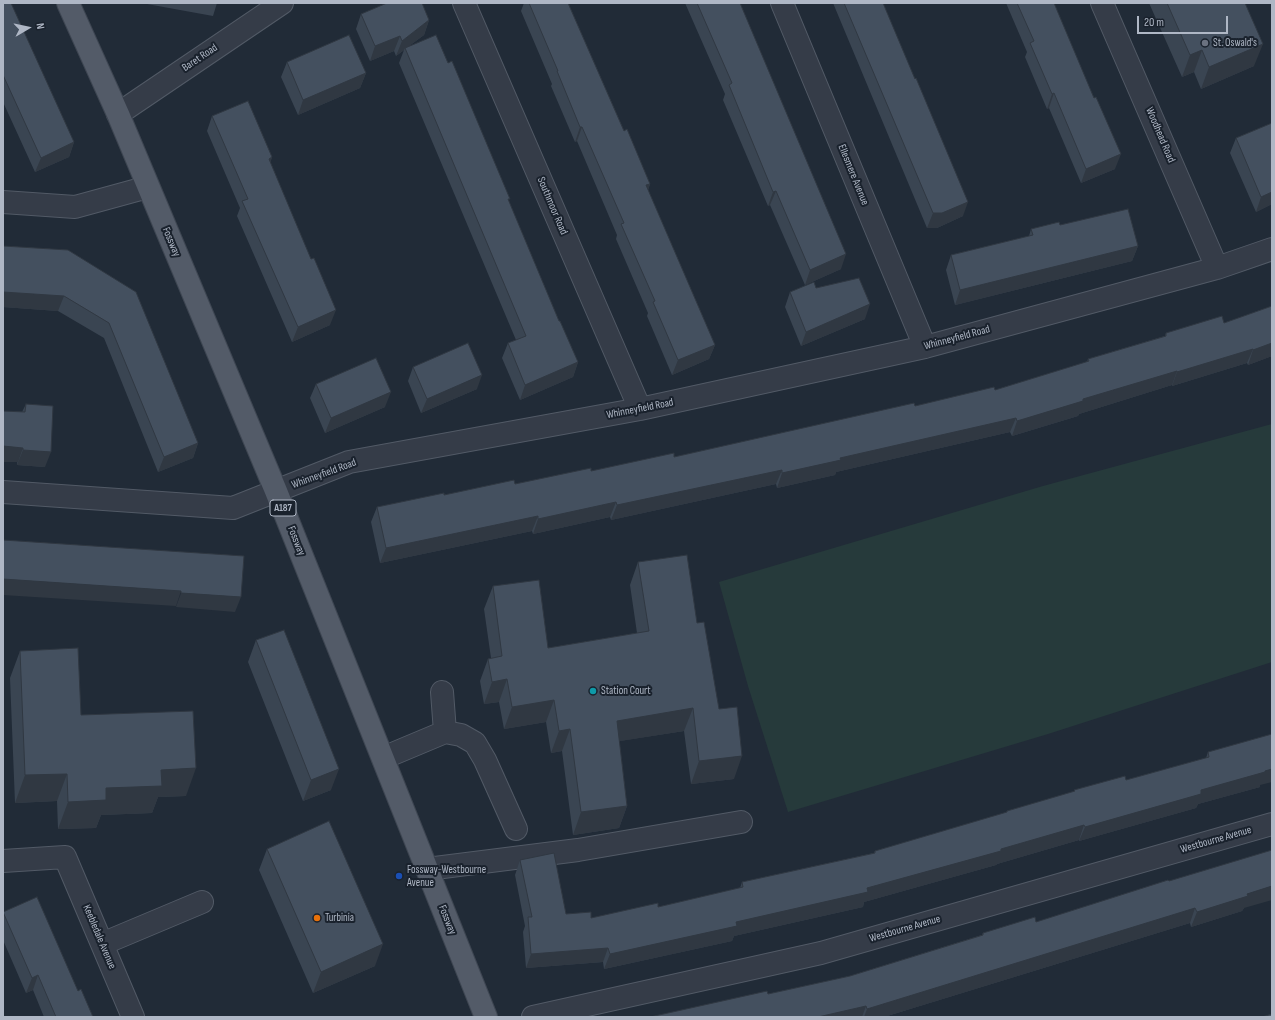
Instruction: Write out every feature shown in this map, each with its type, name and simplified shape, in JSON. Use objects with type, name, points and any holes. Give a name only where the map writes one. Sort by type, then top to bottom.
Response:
[{"type":"main road","name":"Fossway","points":[[68,3],[118,114],[276,491],[486,1017]]},
{"type":"street","name":"Baret Road","points":[[118,114],[282,3]]},
{"type":"street","name":"Southmoor Road","points":[[464,3],[640,409]]},
{"type":"street","name":"Ellesmere Avenue","points":[[782,3],[925,347]]},
{"type":"street","name":"Woodhead Road","points":[[1102,3],[1217,268]]},
{"type":"street","points":[[3,202],[75,207],[148,186]]},
{"type":"street","name":"Whinneyfield Road","points":[[3,492],[233,508],[349,462],[640,409],[925,347],[1217,268],[1272,249]]},
{"type":"street","points":[[442,692],[445,732]]},
{"type":"street","points":[[383,758],[445,732],[460,735],[475,743],[485,760],[516,829]]},
{"type":"street","points":[[427,869],[578,850],[741,822]]},
{"type":"street","name":"Westbourne Avenue","points":[[533,1017],[820,953],[1272,824]]},
{"type":"street","name":"Keebledale Avenue","points":[[3,861],[65,857],[133,1017]]},
{"type":"street","points":[[102,944],[202,902]]},
{"type":"green space","points":[[1272,424],[1272,662],[1048,734],[788,812],[748,686],[719,582],[1043,486]]},
{"type":"building","points":[[3,3],[11,3],[74,142],[41,158],[3,75]]},
{"type":"building","points":[[387,3],[422,3],[429,20],[402,41],[400,36],[375,46],[361,14]]},
{"type":"building","points":[[529,3],[568,3],[624,131],[627,129],[650,184],[646,185],[715,345],[678,360],[653,302],[655,301],[621,224],[624,223],[582,127],[580,127]]},
{"type":"building","points":[[697,3],[740,3],[846,254],[810,270],[776,191],[773,192],[729,85],[732,83]]},
{"type":"building","points":[[844,3],[883,3],[968,202],[942,213],[933,213]]},
{"type":"building","points":[[1017,3],[1054,3],[1094,98],[1096,97],[1121,154],[1086,169],[1054,93],[1052,94],[1030,43],[1034,41]]},
{"type":"building","points":[[1167,3],[1245,3],[1263,44],[1209,67],[1202,50],[1190,55]]},
{"type":"building","points":[[349,35],[366,73],[303,100],[287,62]]},
{"type":"building","points":[[436,35],[448,63],[452,61],[559,321],[578,362],[525,385],[508,343],[526,336],[405,48]]},
{"type":"building","points":[[248,101],[272,157],[269,159],[311,259],[314,258],[336,310],[298,327],[242,201],[248,199],[212,116]]},
{"type":"building","points":[[1272,123],[1272,192],[1261,197],[1236,138]]},
{"type":"building","points":[[1128,209],[1138,246],[960,290],[951,255],[1033,235],[1031,229],[1059,222],[1060,225]]},
{"type":"building","points":[[3,246],[68,250],[136,292],[198,443],[164,457],[109,323],[64,296],[3,292]]},
{"type":"building","points":[[859,278],[870,304],[806,332],[790,292],[814,282],[816,288]]},
{"type":"building","points":[[1272,306],[1272,343],[1253,350],[1083,399],[1083,401],[1017,421],[1016,418],[840,458],[841,460],[782,473],[782,470],[617,505],[616,502],[538,519],[538,516],[386,548],[377,507],[514,480],[515,484],[591,468],[591,471],[674,453],[674,457],[914,403],[915,406],[994,387],[995,390],[1089,361],[1088,359],[1166,336],[1166,333],[1222,316],[1224,323]]},
{"type":"building","points":[[468,343],[482,375],[427,399],[413,367]]},
{"type":"building","points":[[376,358],[391,392],[331,418],[316,384]]},
{"type":"building","points":[[26,404],[53,406],[51,452],[23,450],[23,448],[3,446],[3,411],[25,412]]},
{"type":"building","points":[[3,540],[244,556],[241,597],[181,593],[181,591],[3,579]]},
{"type":"building","points":[[687,555],[697,623],[704,622],[719,709],[737,707],[742,756],[699,761],[693,708],[617,721],[627,806],[581,812],[570,729],[559,731],[554,700],[512,707],[507,679],[492,682],[488,659],[502,656],[493,586],[539,580],[548,648],[649,631],[638,562]]},
{"type":"building","points":[[284,630],[339,769],[311,780],[256,640]]},
{"type":"building","points":[[78,648],[81,715],[193,711],[196,768],[161,770],[162,786],[106,788],[106,800],[68,802],[67,774],[25,775],[20,651]]},
{"type":"building","points":[[1272,734],[1272,769],[1201,790],[1201,794],[1085,827],[1084,825],[1001,849],[1001,851],[867,888],[868,892],[736,922],[737,926],[610,954],[608,948],[531,954],[528,917],[532,917],[520,860],[554,853],[566,914],[591,912],[591,918],[658,903],[658,907],[743,887],[742,882],[875,853],[875,851],[1075,791],[1074,790],[1125,776],[1126,780],[1209,757],[1208,752]]},
{"type":"building","name":"Turbinia","points":[[329,821],[383,944],[321,972],[267,849]]},
{"type":"building","points":[[1272,850],[1272,886],[1247,894],[1248,896],[1197,912],[1195,908],[867,1009],[866,1006],[818,1017],[650,1017],[767,991],[768,994],[850,976],[983,935],[983,933],[1035,917],[1036,922],[1168,880],[1169,881]]},
{"type":"building","points":[[37,897],[78,991],[81,989],[93,1017],[56,1017],[38,975],[32,978],[3,912]]},
{"type":"building","points":[[1272,1014],[1272,1017],[1262,1017]]},
{"type":"place","name":"St. Oswald's","points":[[1205,43]]},
{"type":"place","name":"Station Court","points":[[593,691]]},
{"type":"place","name":"Fossway-Westbourne Avenue","points":[[399,876]]},
{"type":"place","name":"Turbinia","points":[[317,918]]}]
